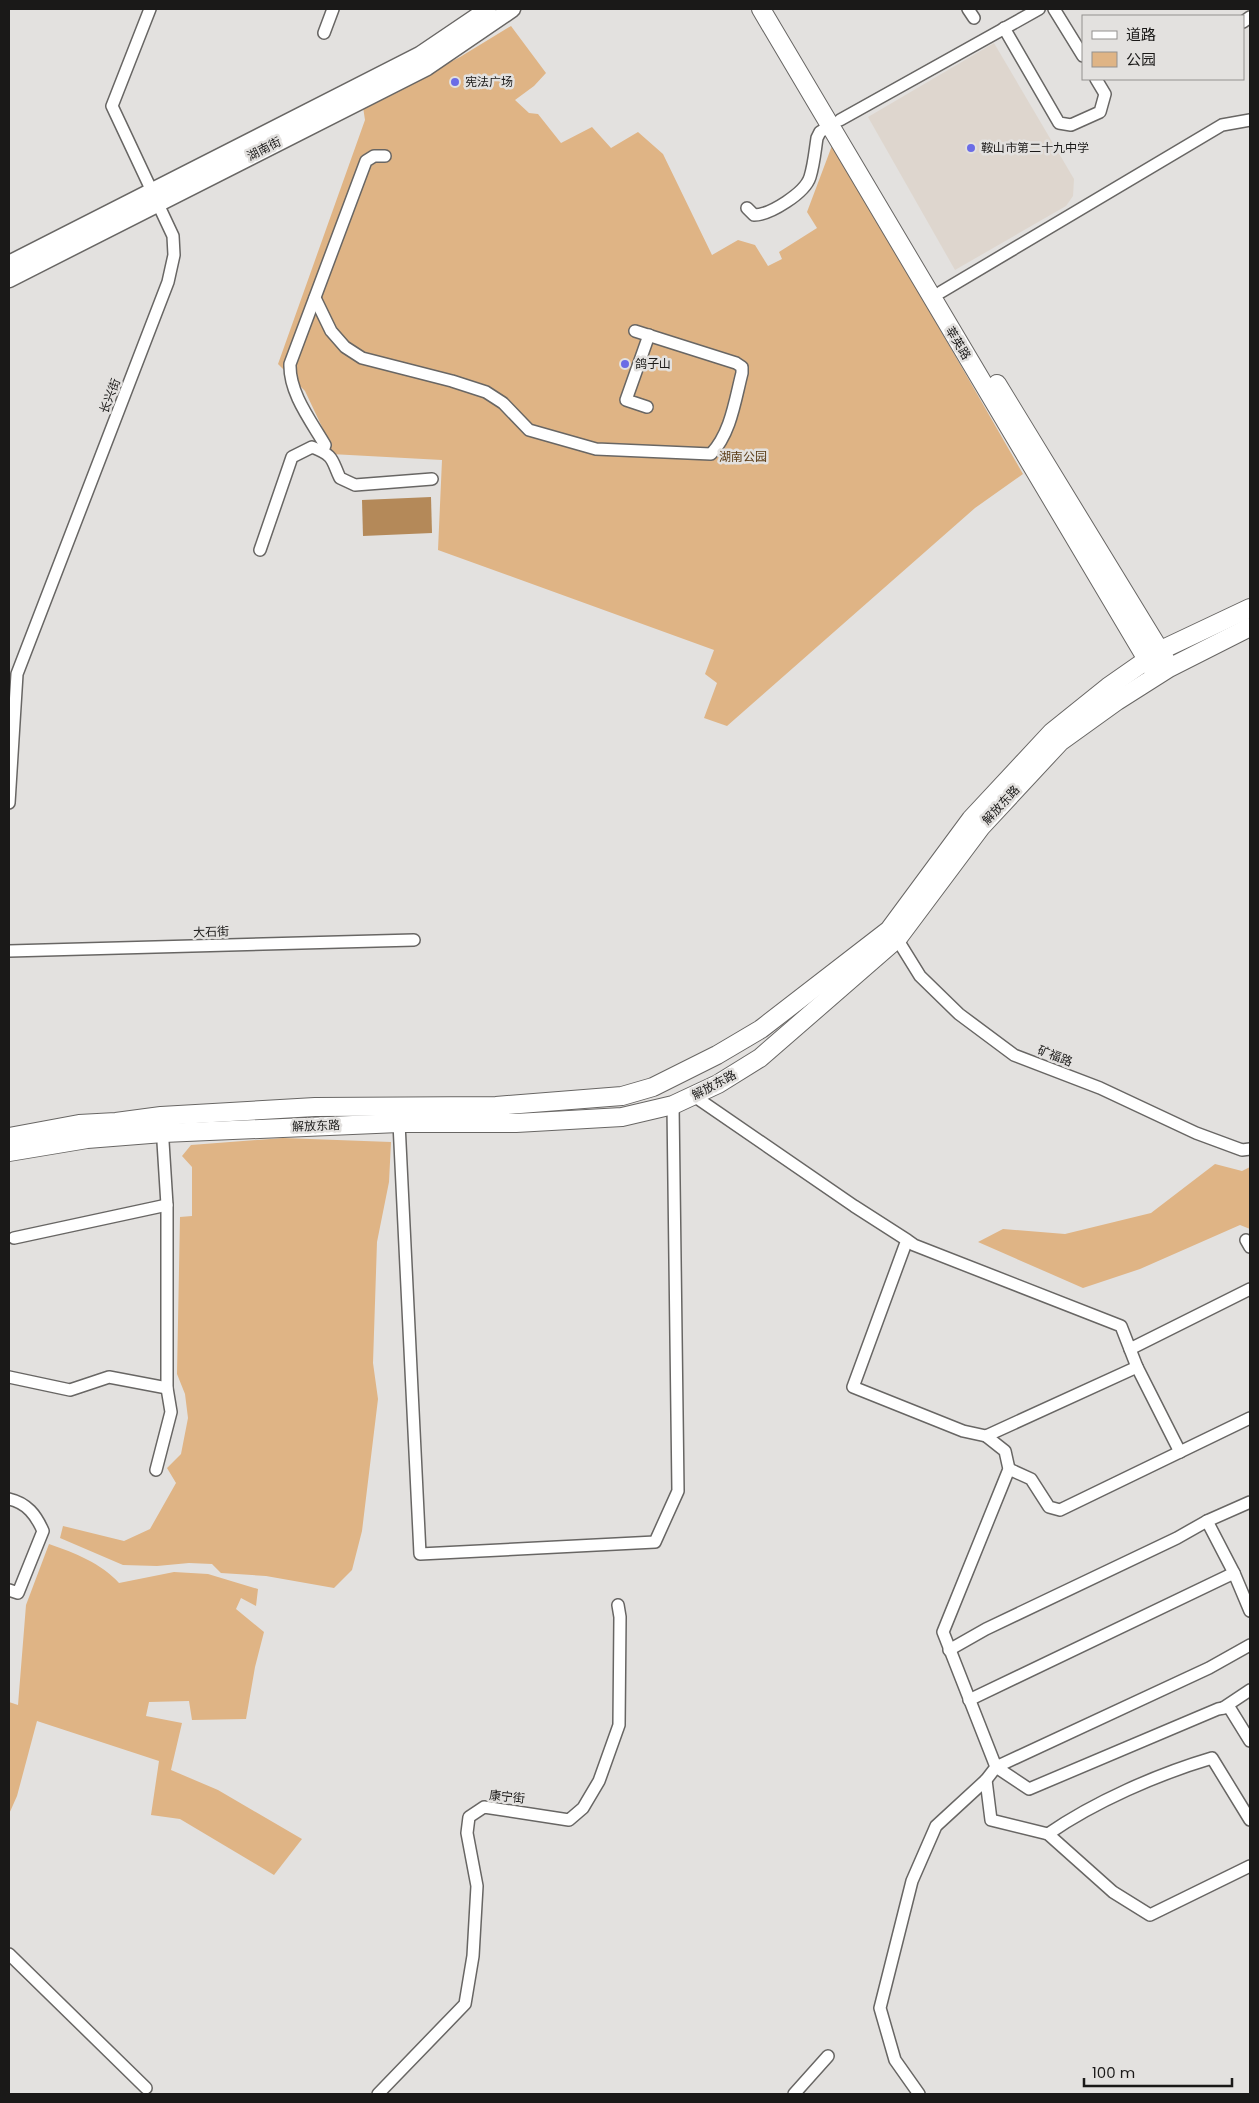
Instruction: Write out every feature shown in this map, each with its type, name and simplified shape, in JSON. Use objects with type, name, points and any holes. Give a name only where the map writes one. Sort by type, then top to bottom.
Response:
[{"type":"main road","name":"湖南街","points":[[9,279],[155,197],[420,55],[488,9]]},
{"type":"main road","name":"湖南街","points":[[9,264],[155,197],[427,67],[512,9]]},
{"type":"main road","name":"莘英路","points":[[761,9],[941,292],[1163,672]]},
{"type":"main road","name":"莘英路","points":[[774,9],[835,123],[1154,654]]},
{"type":"main road","name":"解放东路","points":[[9,1152],[162,1124],[315,1107],[496,1106],[622,1096],[653,1087],[717,1055],[761,1029],[894,934],[971,819],[1052,732],[1108,687],[1154,654],[1250,608]]},
{"type":"main road","name":"解放东路","points":[[9,1137],[78,1124],[116,1122],[162,1124],[516,1123],[622,1117],[673,1105],[718,1084],[760,1058],[894,934],[981,827],[1060,742],[1117,701],[1163,672],[1250,627]]},
{"type":"street","name":"长兴街","points":[[9,803],[17,674],[168,282],[174,255],[173,236],[112,106],[150,9]]},
{"type":"street","points":[[324,33],[333,9]]},
{"type":"street","points":[[747,208],[754,215],[761,215],[772,211],[802,190],[810,179],[817,138],[820,132],[1039,9]]},
{"type":"street","points":[[1054,9],[1082,54]]},
{"type":"street","points":[[1004,28],[1059,123],[1071,126],[1100,112],[1106,94],[1097,80]]},
{"type":"street","points":[[941,292],[1222,125],[1250,120]]},
{"type":"street","points":[[323,451],[325,445],[296,394],[289,376],[290,364],[366,161],[374,156],[385,156]]},
{"type":"street","points":[[315,298],[331,331],[345,347],[362,358],[452,381],[486,392],[503,403],[530,430],[596,449],[711,454],[720,444],[725,434],[742,367],[736,363],[635,331]]},
{"type":"street","points":[[646,408],[626,400],[649,335]]},
{"type":"street","points":[[260,550],[292,458],[312,447],[323,451],[334,459],[340,478],[355,484],[432,479]]},
{"type":"street","name":"矿福路","points":[[894,934],[920,976],[959,1014],[1014,1055],[1100,1088],[1196,1133],[1242,1150],[1250,1149]]},
{"type":"street","name":"大石街","points":[[9,951],[414,940]]},
{"type":"street","points":[[694,1096],[914,1245],[1121,1326],[1136,1367],[1180,1452]]},
{"type":"street","points":[[399,1123],[420,1554],[655,1542],[678,1491],[673,1105]]},
{"type":"street","points":[[156,1470],[171,1412],[167,1388],[167,1205],[162,1124]]},
{"type":"street","points":[[14,1238],[167,1205]]},
{"type":"street","points":[[907,1240],[853,1387],[963,1431],[986,1436],[1005,1451],[1009,1469],[942,1632],[996,1767],[1029,1789],[1223,1708],[1250,1690]]},
{"type":"street","points":[[1130,1349],[1250,1289]]},
{"type":"street","points":[[986,1436],[1136,1367]]},
{"type":"street","points":[[9,1377],[70,1390],[109,1377],[167,1388]]},
{"type":"street","points":[[1009,1469],[1031,1479],[1049,1506],[1060,1510],[1250,1418]]},
{"type":"street","points":[[9,1499],[16,1500],[36,1514],[43,1531],[18,1593],[9,1590]]},
{"type":"street","points":[[949,1650],[986,1629],[1250,1502]]},
{"type":"street","points":[[1208,1521],[1250,1611]]},
{"type":"street","points":[[969,1700],[1234,1574]]},
{"type":"street","name":"康宁街","points":[[378,2094],[465,2004],[473,1956],[477,1886],[467,1833],[468,1817],[484,1807],[569,1820],[583,1808],[599,1781],[620,1726],[620,1617],[618,1605]]},
{"type":"street","points":[[918,2094],[895,2060],[880,2008],[912,1881],[936,1826],[986,1780],[996,1767],[1209,1668],[1250,1646]]},
{"type":"street","points":[[1223,1708],[1229,1707],[1250,1741]]},
{"type":"street","points":[[1048,1834],[1078,1813],[1184,1766],[1212,1758],[1250,1820]]},
{"type":"street","points":[[986,1780],[991,1820],[1048,1834],[1113,1892],[1150,1915],[1250,1866]]},
{"type":"street","points":[[9,1954],[146,2088]]},
{"type":"street","points":[[795,2094],[828,2056]]},
{"type":"shaded area","name":"鞍山市第二十九中学","points":[[994,43],[1074,179],[1073,196],[1066,206],[955,270],[868,117]]},
{"type":"shaded area","points":[[431,497],[432,533],[363,536],[362,500]]},
{"type":"green space","name":"湖南公园","points":[[511,26],[546,73],[534,86],[515,100],[529,113],[538,114],[561,143],[592,127],[611,148],[638,132],[663,154],[712,255],[738,240],[755,245],[768,266],[782,259],[779,252],[817,228],[807,212],[833,143],[1023,474],[975,508],[727,726],[704,718],[717,683],[705,674],[714,650],[438,550],[442,460],[331,454],[331,446],[305,391],[278,364],[365,120],[363,107],[460,57]]},
{"type":"green space","points":[[283,1138],[391,1142],[389,1182],[377,1242],[373,1363],[378,1399],[362,1531],[352,1570],[334,1588],[266,1576],[221,1573],[212,1564],[123,1565],[60,1538],[63,1526],[124,1541],[150,1529],[176,1483],[167,1468],[181,1454],[188,1418],[185,1394],[177,1374],[180,1217],[192,1216],[192,1167],[182,1156],[191,1145]]},
{"type":"green space","points":[[1215,1164],[1242,1171],[1250,1167],[1250,1229],[1240,1225],[1140,1269],[1083,1288],[978,1242],[1003,1229],[1065,1234],[1151,1213]]},
{"type":"green space","points":[[49,1544],[96,1564],[119,1583],[174,1572],[208,1574],[258,1589],[256,1606],[241,1598],[236,1609],[264,1632],[255,1667],[246,1719],[192,1720],[189,1701],[149,1702],[146,1716],[182,1723],[171,1770],[218,1790],[302,1839],[274,1875],[180,1819],[151,1815],[159,1761],[37,1721],[17,1796],[9,1814],[9,1702],[18,1705],[26,1605]]},
{"type":"place","name":"宪法广场","points":[[455,82]]},
{"type":"place","name":"鞍山市第二十九中学","points":[[971,148]]},
{"type":"place","name":"鸽子山","points":[[625,364]]}]
